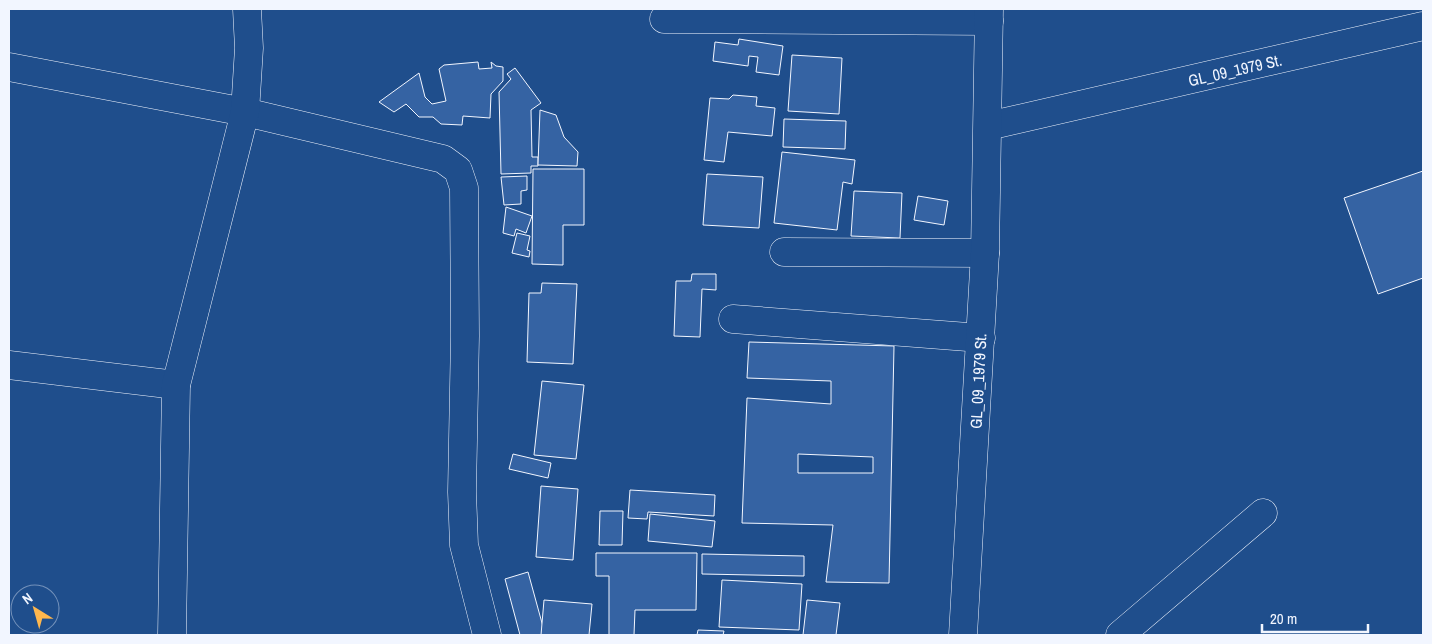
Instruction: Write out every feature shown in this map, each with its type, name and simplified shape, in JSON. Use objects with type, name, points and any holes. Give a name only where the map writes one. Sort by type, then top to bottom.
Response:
[{"type":"street","points":[[172,635],[176,385],[245,112],[249,48],[247,9]]},
{"type":"street","points":[[664,19],[989,15]]},
{"type":"street","name":"GL_09_1979 St.","points":[[963,635],[985,253],[989,15]]},
{"type":"street","name":"GL_09_1979 St.","points":[[988,126],[1423,26]]},
{"type":"street","points":[[9,68],[245,112],[443,159],[458,170],[464,188],[465,336],[462,492],[464,545],[488,635]]},
{"type":"street","points":[[784,252],[985,253]]},
{"type":"street","points":[[733,319],[981,338]]},
{"type":"street","points":[[9,365],[176,385]]},
{"type":"street","points":[[1120,635],[1263,513]]},
{"type":"building","points":[[739,39],[783,46],[779,75],[756,72],[758,57],[749,56],[748,66],[713,61],[715,42],[738,45]]},
{"type":"building","points":[[792,55],[842,58],[839,114],[788,111]]},
{"type":"building","points":[[478,62],[479,69],[492,68],[491,62],[496,66],[503,67],[503,81],[491,94],[490,118],[463,116],[462,125],[441,124],[433,117],[419,117],[406,104],[394,112],[379,102],[419,73],[425,97],[432,104],[446,101],[439,69],[444,65]]},
{"type":"building","points":[[515,68],[541,103],[531,110],[532,157],[538,157],[538,166],[531,166],[531,173],[501,174],[499,92],[511,79],[507,74]]},
{"type":"building","points":[[733,95],[757,97],[756,106],[775,108],[772,136],[728,132],[724,162],[704,160],[710,98],[729,99]]},
{"type":"building","points":[[540,110],[556,115],[564,137],[578,152],[577,166],[538,165]]},
{"type":"building","points":[[784,119],[846,121],[845,149],[783,147]]},
{"type":"building","points":[[782,152],[855,160],[852,184],[843,182],[837,230],[774,223]]},
{"type":"building","points":[[533,169],[584,169],[584,225],[563,225],[563,265],[532,264]]},
{"type":"building","points":[[1423,171],[1423,278],[1378,294],[1344,198]]},
{"type":"building","points":[[707,174],[763,177],[759,228],[703,225]]},
{"type":"building","points":[[527,176],[527,190],[521,191],[521,204],[504,205],[501,177]]},
{"type":"building","points":[[854,191],[902,193],[900,238],[851,236]]},
{"type":"building","points":[[918,196],[948,201],[944,225],[914,220]]},
{"type":"building","points":[[506,207],[532,216],[526,233],[516,229],[514,236],[503,233]]},
{"type":"building","points":[[517,233],[530,236],[527,250],[530,251],[529,257],[512,253]]},
{"type":"building","points":[[692,274],[716,274],[716,290],[702,289],[700,337],[674,336],[676,281],[691,281]]},
{"type":"building","points":[[542,283],[577,284],[573,364],[527,362],[529,293],[541,293]]},
{"type":"building","points":[[749,342],[894,346],[889,583],[826,582],[833,525],[742,523],[747,398],[831,404],[831,381],[747,378]],"holes":[[[798,454],[873,457],[873,473],[798,473]]]},
{"type":"building","points":[[542,381],[584,385],[576,459],[534,455]]},
{"type":"building","points":[[513,454],[551,463],[548,478],[509,469]]},
{"type":"building","points":[[541,486],[578,489],[573,560],[536,557]]},
{"type":"building","points":[[630,490],[715,495],[714,516],[648,512],[647,519],[628,518]]},
{"type":"building","points":[[600,511],[623,511],[622,545],[599,545]]},
{"type":"building","points":[[650,514],[715,521],[712,547],[648,541]]},
{"type":"building","points":[[596,553],[697,553],[696,610],[635,610],[634,635],[609,635],[609,576],[596,576]]},
{"type":"building","points":[[702,554],[804,556],[804,576],[702,574]]},
{"type":"building","points":[[528,572],[545,634],[520,635],[505,579]]},
{"type":"building","points":[[722,580],[802,584],[799,630],[719,627]]},
{"type":"building","points":[[544,600],[592,604],[589,635],[541,635]]},
{"type":"building","points":[[807,600],[840,603],[836,635],[803,635]]},
{"type":"building","points":[[698,630],[724,631],[723,635],[697,635]]}]
